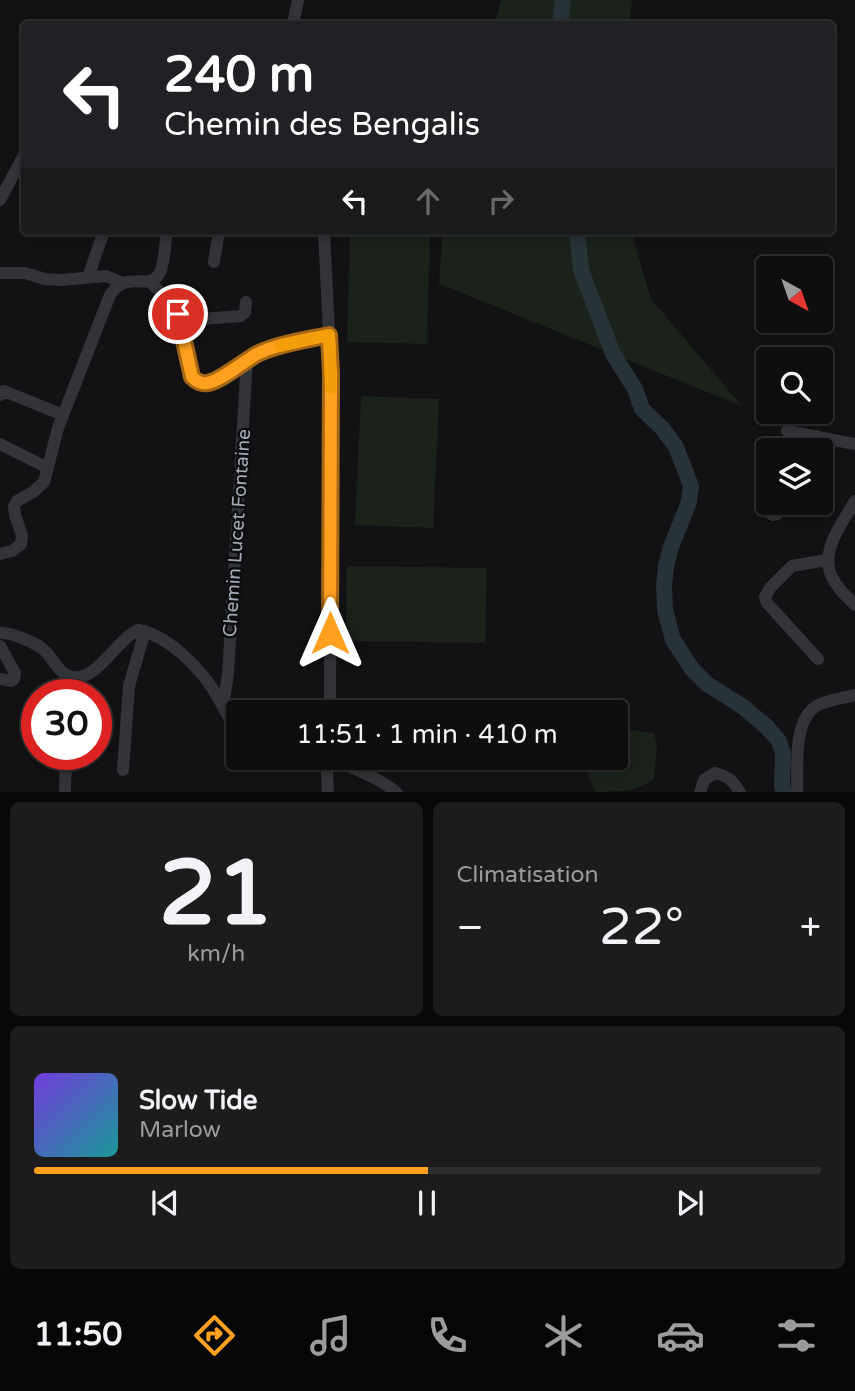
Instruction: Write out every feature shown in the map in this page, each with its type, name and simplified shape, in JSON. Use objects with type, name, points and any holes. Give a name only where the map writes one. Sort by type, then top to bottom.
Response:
[{"type":"street","points":[[294,21],[298,0]]},
{"type":"street","points":[[0,200],[21,161]]},
{"type":"street","points":[[88,278],[103,235]]},
{"type":"street","points":[[150,282],[161,270],[166,235]]},
{"type":"street","points":[[214,262],[218,235]]},
{"type":"street","points":[[324,235],[331,374],[330,700]]},
{"type":"street","points":[[0,273],[25,273],[61,280],[106,276],[123,282]]},
{"type":"street","points":[[0,554],[12,551],[21,544],[22,535],[14,506],[17,501],[42,486],[58,428],[110,295],[118,285],[128,280],[150,282],[173,307],[178,314],[192,377],[199,383],[215,380],[262,352],[329,335]]},
{"type":"street","points":[[182,329],[189,320],[241,316],[245,312],[246,302]]},
{"type":"street","name":"Chemin Lucet Fontaine","points":[[223,706],[228,674],[247,359]]},
{"type":"street","points":[[0,395],[4,391],[63,415]]},
{"type":"street","points":[[787,430],[855,444]]},
{"type":"street","points":[[0,444],[48,468]]},
{"type":"street","points":[[855,501],[830,545],[827,561],[833,580],[855,605]]},
{"type":"street","points":[[818,659],[767,603],[765,597],[770,588],[792,566],[827,561]]},
{"type":"street","points":[[0,633],[7,632],[41,648],[59,669],[70,677],[80,678],[102,664],[129,634],[138,630],[157,635],[195,665],[226,712]]},
{"type":"street","points":[[123,770],[129,686],[145,631]]},
{"type":"street","points":[[0,646],[15,673],[12,681],[0,679]]},
{"type":"street","points":[[797,792],[799,740],[805,718],[819,705],[855,695]]},
{"type":"street","points":[[65,792],[66,770]]},
{"type":"street","points":[[328,770],[328,792]]},
{"type":"street","points":[[359,770],[396,792]]},
{"type":"street","points":[[700,792],[704,780],[715,773],[729,778],[739,792]]},
{"type":"shaded area","points":[[501,0],[632,0],[629,21],[496,21]]},
{"type":"shaded area","points":[[350,235],[430,235],[427,344],[347,342]]},
{"type":"shaded area","points":[[443,235],[632,235],[651,299],[742,406],[439,284]]},
{"type":"shaded area","points":[[361,396],[439,399],[433,528],[355,525]]},
{"type":"shaded area","points":[[347,566],[487,568],[485,643],[346,641]]},
{"type":"shaded area","points":[[628,730],[654,733],[657,745],[654,779],[647,784],[634,789],[596,792],[587,770],[628,770]]},
{"type":"waterway","points":[[560,21],[563,0]]},
{"type":"waterway","points":[[577,235],[581,270],[613,354],[635,389],[642,409],[662,428],[676,447],[691,486],[689,502],[666,566],[665,610],[673,640],[692,669],[707,684],[742,706],[779,741],[783,754],[784,792]]},
{"type":"slow traffic","points":[[280,346],[329,335],[331,388]]},
{"type":"route","points":[[178,314],[192,377],[199,383],[215,380],[262,352],[329,335],[330,633]]}]
